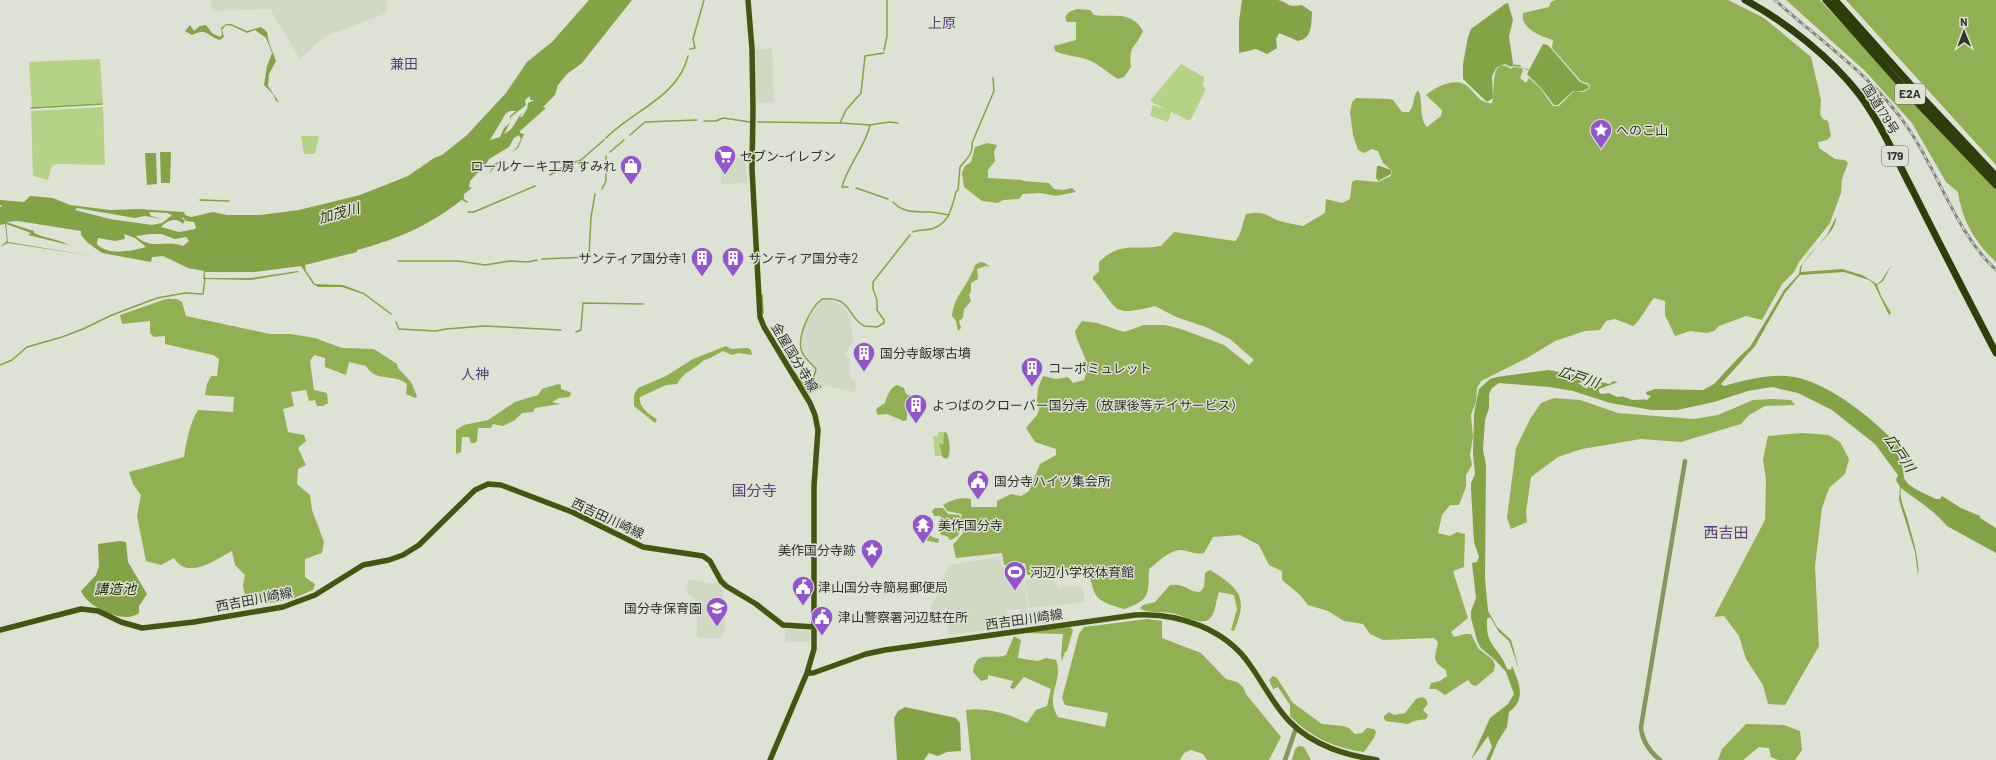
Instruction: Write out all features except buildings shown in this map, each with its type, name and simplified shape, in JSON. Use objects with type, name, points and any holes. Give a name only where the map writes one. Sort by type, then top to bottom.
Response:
[{"type":"highway","name":"国道179号","points":[[1745,0],[1781,23],[1824,57],[1838,70],[1860,95],[1885,137],[1996,353]]},
{"type":"highway","name":"E2A","points":[[1826,0],[1912,97],[1996,185]]},
{"type":"highway","name":"E2A","points":[[1835,0],[1913,88],[1996,176]]},
{"type":"main road","name":"金屋国分寺線","points":[[748,0],[752,72],[752,169],[760,317],[764,327],[810,403],[818,427],[814,486],[815,627]]},
{"type":"main road","name":"西吉田川崎線","points":[[0,630],[81,609],[98,611],[121,622],[142,628],[194,622],[293,605],[327,588],[341,577],[363,565],[389,560],[408,552],[419,544],[475,490],[492,483],[501,484],[572,512],[643,547],[703,556],[710,561],[719,578],[726,586],[756,604],[783,626],[815,627]]},
{"type":"main road","name":"西吉田川崎線","points":[[807,673],[813,673],[866,654],[885,650],[1135,615],[1162,616],[1207,628],[1235,649],[1249,663],[1281,712],[1296,728],[1317,742],[1332,749],[1378,760]]},
{"type":"main road","points":[[770,760],[807,673],[813,654],[815,627]]},
{"type":"street","points":[[1660,760],[1646,745],[1642,736],[1641,727],[1685,461]]},
{"type":"street","points":[[1286,760],[1296,728]]},
{"type":"shaded area","points":[[210,0],[387,0],[387,13],[323,37],[300,59],[270,9],[212,11]]},
{"type":"shaded area","points":[[1555,0],[1728,0],[1764,18],[1811,57],[1821,100],[1820,114],[1823,119],[1828,121],[1831,136],[1827,140],[1818,142],[1819,148],[1835,159],[1845,160],[1848,163],[1842,179],[1841,193],[1830,223],[1799,262],[1794,272],[1782,284],[1762,320],[1746,316],[1719,326],[1714,331],[1707,333],[1690,331],[1675,336],[1665,315],[1665,301],[1654,298],[1633,326],[1615,319],[1606,321],[1600,330],[1585,331],[1555,341],[1527,358],[1481,381],[1477,388],[1476,402],[1471,415],[1473,437],[1470,455],[1472,465],[1466,475],[1466,487],[1459,505],[1450,505],[1442,515],[1438,533],[1450,536],[1457,532],[1465,534],[1464,567],[1453,571],[1468,618],[1451,632],[1454,637],[1471,634],[1478,648],[1493,660],[1495,665],[1494,671],[1476,686],[1472,685],[1468,680],[1445,695],[1436,689],[1429,689],[1431,683],[1440,681],[1447,676],[1446,670],[1438,664],[1435,659],[1438,642],[1434,638],[1383,640],[1370,634],[1363,624],[1344,621],[1328,611],[1308,605],[1300,595],[1282,580],[1282,571],[1269,565],[1259,545],[1240,535],[1213,537],[1204,553],[1177,550],[1168,554],[1149,569],[1148,590],[1144,599],[1133,606],[1124,609],[1102,601],[1096,595],[1088,574],[1082,569],[1027,575],[1025,563],[1004,565],[1002,553],[956,558],[953,545],[963,533],[962,521],[961,530],[958,535],[954,539],[950,540],[948,537],[940,534],[941,529],[957,528],[957,521],[948,519],[942,521],[940,516],[934,516],[932,511],[935,508],[943,508],[948,514],[959,515],[962,520],[961,514],[947,511],[943,505],[953,500],[963,498],[971,499],[971,507],[997,507],[997,501],[1011,494],[1021,496],[1029,491],[1040,464],[1056,455],[1056,449],[1035,442],[1026,428],[1037,415],[1039,409],[1037,400],[1038,388],[1043,376],[1056,379],[1068,377],[1073,383],[1084,380],[1087,367],[1086,361],[1075,331],[1082,321],[1097,323],[1124,332],[1144,325],[1165,325],[1181,329],[1224,345],[1249,365],[1254,360],[1230,339],[1206,327],[1176,317],[1155,306],[1130,311],[1117,309],[1093,279],[1099,271],[1099,262],[1107,255],[1122,249],[1161,246],[1174,232],[1235,241],[1241,232],[1246,214],[1263,214],[1280,221],[1303,226],[1325,213],[1326,199],[1342,203],[1350,199],[1352,182],[1356,180],[1378,182],[1391,176],[1392,171],[1383,163],[1378,151],[1372,149],[1364,153],[1358,150],[1353,135],[1350,112],[1352,102],[1356,98],[1393,100],[1402,112],[1409,112],[1418,90],[1421,99],[1423,119],[1427,127],[1441,116],[1442,110],[1426,95],[1434,89],[1449,83],[1460,82],[1468,86],[1484,102],[1492,103],[1494,77],[1499,67],[1504,66],[1511,69],[1513,67],[1522,68],[1523,70],[1520,78],[1526,83],[1529,78],[1540,88],[1553,106],[1559,106],[1574,91],[1584,92],[1590,88],[1589,84],[1581,81],[1552,48],[1553,40],[1532,31],[1528,28],[1523,19],[1523,13],[1549,7],[1551,2]]},
{"type":"shaded area","points":[[1786,0],[1820,0],[1996,189],[1996,262],[1976,239],[1966,221],[1958,192],[1946,182],[1912,123],[1865,71]]},
{"type":"shaded area","points":[[1846,0],[1996,0],[1996,165]]},
{"type":"shaded area","points":[[1077,9],[1090,10],[1094,15],[1122,16],[1133,20],[1143,31],[1133,47],[1130,60],[1131,67],[1124,77],[1118,79],[1089,60],[1055,51],[1054,46],[1076,40],[1076,22],[1067,22],[1065,17],[1069,12]]},
{"type":"shaded area","points":[[772,48],[774,102],[756,103],[754,50]]},
{"type":"shaded area","points":[[100,59],[103,103],[32,107],[29,62]]},
{"type":"shaded area","points":[[1181,64],[1204,77],[1203,86],[1206,89],[1190,121],[1171,112],[1168,122],[1150,116],[1153,105],[1167,110],[1150,101]]},
{"type":"shaded area","points":[[103,107],[105,165],[59,164],[52,166],[48,180],[33,176],[31,111]]},
{"type":"shaded area","points":[[301,136],[319,136],[315,154],[304,154]]},
{"type":"shaded area","points":[[987,143],[997,145],[994,152],[995,161],[988,170],[988,178],[1049,183],[1054,189],[1063,190],[1072,188],[1076,192],[1056,196],[1040,193],[1023,194],[1019,199],[1003,200],[998,203],[982,201],[964,187],[962,173],[965,166],[971,162],[975,147]]},
{"type":"shaded area","points":[[743,158],[746,160],[747,183],[721,184],[720,159]]},
{"type":"shaded area","points":[[980,262],[985,263],[990,267],[986,266],[977,269],[978,279],[971,283],[971,291],[969,295],[971,301],[964,309],[963,318],[959,321],[961,328],[958,331],[956,321],[952,316],[953,309],[975,265]]},
{"type":"shaded area","points":[[166,299],[177,299],[182,302],[186,316],[270,334],[291,334],[315,338],[342,348],[374,349],[397,364],[398,368],[411,382],[417,396],[415,398],[406,394],[407,384],[402,381],[380,376],[370,371],[366,366],[349,362],[346,375],[325,367],[325,358],[314,355],[310,361],[314,390],[327,393],[328,403],[323,406],[317,406],[315,400],[309,401],[306,390],[291,392],[294,406],[283,409],[288,432],[304,435],[306,441],[298,448],[306,465],[298,469],[297,484],[310,495],[312,510],[324,542],[322,553],[305,559],[305,577],[315,584],[313,590],[292,599],[269,603],[261,598],[245,597],[243,585],[245,575],[235,565],[232,551],[210,563],[194,568],[187,568],[180,565],[174,558],[161,565],[146,561],[137,516],[141,495],[133,484],[129,472],[184,457],[187,439],[198,410],[233,412],[234,397],[205,395],[207,384],[211,376],[217,376],[219,359],[213,355],[165,344],[165,336],[154,337],[150,333],[150,321],[122,324],[120,315]]},
{"type":"shaded area","points":[[822,299],[828,299],[844,306],[851,320],[853,341],[845,354],[850,362],[850,377],[857,384],[854,392],[824,385],[823,387],[814,381],[813,378],[816,369],[802,349],[802,337],[805,326]]},
{"type":"shaded area","points":[[726,346],[731,349],[748,348],[751,350],[752,355],[738,353],[732,355],[723,351],[704,360],[686,373],[677,384],[666,385],[640,397],[642,407],[657,419],[655,423],[634,406],[634,395],[638,388],[666,376],[693,359]]},
{"type":"shaded area","points":[[558,384],[561,385],[561,389],[570,392],[571,395],[569,397],[559,398],[552,402],[560,404],[535,408],[533,412],[522,413],[515,420],[503,426],[493,424],[491,428],[478,428],[477,441],[475,443],[471,443],[469,437],[462,437],[461,452],[456,454],[456,430],[464,425],[488,420],[515,402],[538,395],[542,389]]},
{"type":"shaded area","points":[[897,385],[904,388],[906,394],[912,396],[914,403],[907,408],[907,420],[904,421],[887,414],[878,415],[876,411],[877,408],[885,403],[891,390]]},
{"type":"shaded area","points":[[1554,398],[1580,400],[1618,413],[1694,419],[1718,415],[1753,400],[1791,400],[1795,405],[1765,406],[1749,415],[1741,424],[1681,442],[1641,439],[1582,449],[1558,457],[1531,477],[1526,512],[1527,522],[1511,529],[1507,518],[1516,448],[1530,419],[1541,403]]},
{"type":"shaded area","points":[[938,432],[944,432],[943,443],[939,443],[941,456],[935,456],[933,436],[938,437]]},
{"type":"shaded area","points":[[944,432],[947,433],[950,446],[949,456],[947,459],[942,457],[939,443],[943,444]]},
{"type":"shaded area","points":[[1802,433],[1829,435],[1840,442],[1849,459],[1845,474],[1829,488],[1822,508],[1815,566],[1819,646],[1785,705],[1768,704],[1763,685],[1746,659],[1739,636],[1724,616],[1714,617],[1765,520],[1766,480],[1763,459],[1768,436]]},
{"type":"shaded area","points":[[926,525],[929,527],[929,532],[932,537],[939,539],[938,543],[920,539],[916,532],[917,527]]},
{"type":"shaded area","points":[[1000,557],[1002,567],[1022,565],[1028,611],[1046,609],[1048,623],[1022,626],[1020,609],[1007,610],[1009,627],[949,635],[946,618],[933,619],[931,605],[934,599],[944,590],[943,579],[949,567],[953,564]]},
{"type":"shaded area","points":[[1210,570],[1228,582],[1238,594],[1241,602],[1241,610],[1234,631],[1231,630],[1237,609],[1234,595],[1219,592],[1211,618],[1204,621],[1195,621],[1172,613],[1145,611],[1140,608],[1143,605],[1155,602],[1170,585],[1180,585],[1192,591],[1200,592],[1204,587],[1205,573]]},
{"type":"shaded area","points":[[1052,577],[1058,588],[1083,586],[1085,602],[1029,608],[1025,580]]},
{"type":"shaded area","points":[[692,579],[713,584],[718,581],[722,586],[726,622],[722,638],[697,638],[697,611],[692,607],[697,603],[694,598],[687,593],[685,587],[689,580]]},
{"type":"shaded area","points":[[1147,619],[1162,621],[1162,638],[1201,653],[1226,679],[1237,682],[1243,687],[1246,694],[1281,737],[1269,760],[1207,760],[1203,754],[1191,750],[1184,753],[1180,760],[971,760],[966,710],[989,710],[1027,723],[1036,710],[1047,706],[1051,689],[1024,677],[1014,689],[1010,688],[1013,681],[988,675],[988,679],[981,681],[973,672],[977,660],[985,657],[1006,655],[1014,636],[1021,640],[1018,658],[1038,661],[1046,658],[1056,660],[1058,675],[1053,695],[1053,702],[1054,709],[1058,717],[1105,727],[1108,713],[1065,705],[1062,698],[1079,634],[1084,627]]},
{"type":"shaded area","points":[[1070,627],[1073,630],[1067,651],[1065,652],[1062,661],[1061,655],[1063,634],[1020,633]]},
{"type":"shaded area","points":[[785,629],[807,630],[811,632],[810,642],[785,642]]},
{"type":"shaded area","points":[[1273,676],[1277,678],[1293,703],[1322,724],[1343,726],[1349,728],[1355,734],[1362,733],[1367,728],[1374,729],[1376,732],[1374,738],[1364,752],[1343,748],[1315,736],[1306,730],[1290,716],[1290,705],[1278,687],[1273,689],[1269,680]]},
{"type":"shaded area","points":[[1422,697],[1426,699],[1428,704],[1423,710],[1428,715],[1426,719],[1414,721],[1408,724],[1386,721],[1384,719],[1384,716],[1389,712],[1394,715],[1405,713],[1416,699]]},
{"type":"shaded area","points":[[1746,724],[1784,725],[1800,731],[1802,750],[1795,760],[1778,760],[1771,757],[1769,748],[1759,747],[1743,760],[1718,760],[1722,749]]},
{"type":"shaded area","points":[[1299,746],[1304,747],[1311,760],[1292,760],[1295,749]]},
{"type":"water","name":"加茂川","points":[[589,0],[632,0],[582,63],[567,74],[558,85],[555,95],[543,107],[546,108],[520,131],[520,133],[524,134],[518,148],[512,152],[517,147],[521,139],[519,135],[514,138],[509,147],[489,159],[485,166],[488,167],[500,161],[489,174],[492,168],[482,168],[470,181],[469,187],[472,188],[464,194],[464,198],[440,216],[401,236],[357,250],[357,252],[305,265],[306,271],[315,284],[343,285],[364,293],[363,294],[342,287],[318,287],[313,284],[301,266],[255,272],[205,272],[205,278],[250,278],[299,272],[251,280],[203,279],[204,271],[188,268],[163,256],[152,257],[151,262],[102,253],[88,243],[81,235],[81,231],[18,221],[6,222],[34,231],[34,233],[38,235],[69,245],[28,235],[31,233],[6,224],[8,242],[93,256],[8,243],[0,247],[7,241],[5,224],[0,225],[0,207],[3,206],[0,205],[0,200],[24,202],[30,196],[53,198],[70,205],[110,210],[139,209],[184,212],[185,215],[191,217],[213,212],[227,215],[260,215],[299,210],[360,195],[408,176],[434,158],[442,155],[467,135],[506,93],[527,62],[552,42]],"holes":[[[530,96],[530,100],[535,100],[528,103],[527,109],[522,117],[520,117],[522,113],[508,132],[504,134],[510,123],[504,128],[500,137],[490,140],[506,113],[516,111],[510,116],[511,121],[511,117],[526,105],[525,100]],[[77,208],[135,218],[145,216],[162,219],[151,216],[149,212],[167,213],[172,215],[162,223],[152,225],[110,219],[75,210]],[[183,217],[186,221],[194,222],[196,227],[195,229],[179,232],[161,227],[172,220],[183,224],[185,220],[182,219]],[[124,234],[135,238],[146,247],[120,252],[101,248],[97,244],[98,238],[115,241],[125,239]],[[161,234],[175,239],[186,237],[189,241],[183,246],[176,244],[153,244],[136,236]]]},
{"type":"water","points":[[1242,0],[1278,0],[1293,6],[1302,5],[1312,12],[1309,34],[1298,41],[1279,33],[1276,39],[1277,48],[1267,54],[1256,49],[1239,53],[1239,21]]},
{"type":"water","points":[[1508,3],[1513,20],[1509,36],[1513,64],[1511,67],[1505,64],[1497,67],[1492,76],[1493,98],[1487,102],[1463,79],[1463,64],[1468,37],[1471,29]]},
{"type":"water","points":[[226,24],[231,24],[247,31],[261,27],[267,32],[269,43],[276,61],[269,74],[268,86],[279,102],[276,101],[273,94],[264,85],[267,66],[272,53],[266,38],[255,30],[247,33],[232,26],[226,25],[222,30],[224,37],[220,40],[204,32],[192,35],[185,31],[190,25],[194,31],[200,26],[206,25],[212,33],[220,37],[222,35],[221,28]]},
{"type":"water","points":[[1543,44],[1548,45],[1580,82],[1588,85],[1589,88],[1583,91],[1573,91],[1558,105],[1554,105],[1541,88],[1527,74],[1529,71],[1518,65],[1529,70]]},
{"type":"water","points":[[160,152],[171,152],[170,183],[161,183]]},
{"type":"water","points":[[145,153],[156,153],[157,184],[147,185]]},
{"type":"water","points":[[1377,166],[1391,170],[1391,174],[1378,181],[1376,177]]},
{"type":"water","points":[[1836,217],[1835,224],[1831,231],[1817,247],[1827,235]]},
{"type":"water","name":"広戸川","points":[[1805,261],[1801,272],[1842,269],[1862,275],[1877,284],[1881,281],[1892,264],[1883,281],[1877,285],[1881,296],[1891,313],[1889,315],[1874,284],[1869,280],[1844,272],[1800,275],[1785,293],[1755,346],[1721,384],[1724,386],[1750,379],[1785,376],[1810,381],[1827,389],[1861,412],[1877,425],[1905,453],[1916,466],[1912,467],[1896,452],[1902,464],[1904,478],[1908,484],[1936,499],[1940,499],[1942,496],[1961,508],[1980,516],[1980,518],[1996,528],[1996,553],[1947,526],[1931,510],[1901,488],[1902,501],[1917,556],[1918,575],[1915,552],[1899,500],[1900,487],[1896,480],[1898,475],[1875,444],[1832,410],[1798,393],[1772,387],[1748,391],[1714,402],[1677,410],[1652,410],[1610,403],[1573,391],[1549,387],[1499,383],[1492,388],[1489,394],[1489,408],[1485,420],[1483,450],[1486,465],[1485,579],[1488,611],[1497,627],[1511,640],[1519,669],[1509,641],[1499,632],[1490,617],[1487,619],[1487,629],[1491,642],[1501,656],[1507,669],[1511,670],[1512,666],[1519,685],[1520,697],[1518,702],[1509,712],[1507,727],[1498,741],[1490,760],[1486,760],[1492,747],[1488,736],[1471,760],[1490,718],[1508,704],[1514,694],[1506,672],[1480,647],[1471,618],[1471,611],[1476,598],[1472,563],[1477,562],[1479,557],[1474,542],[1471,483],[1475,474],[1473,454],[1474,414],[1479,389],[1490,379],[1497,377],[1549,370],[1597,379],[1584,377],[1583,382],[1578,383],[1587,389],[1588,386],[1593,388],[1590,384],[1597,388],[1602,385],[1601,383],[1597,384],[1596,381],[1610,384],[1613,381],[1618,382],[1599,389],[1599,392],[1601,394],[1609,393],[1617,397],[1624,397],[1634,400],[1647,400],[1651,396],[1647,395],[1646,392],[1655,389],[1703,390],[1714,384],[1750,347],[1784,290],[1799,274],[1800,267]]},
{"type":"water","name":"講造池","points":[[120,541],[126,542],[128,562],[147,594],[139,606],[139,613],[124,617],[116,616],[98,608],[90,603],[81,591],[96,575],[99,566],[98,544]]},
{"type":"water","points":[[905,707],[956,718],[960,723],[961,751],[947,752],[938,756],[929,753],[924,760],[897,760],[894,718],[898,711]]},
{"type":"waterway","points":[[690,49],[695,48],[693,39],[704,0]]},
{"type":"waterway","points":[[884,50],[887,36],[887,0]]},
{"type":"waterway","points":[[758,122],[840,123],[846,110],[861,93],[865,56],[884,53]]},
{"type":"waterway","points":[[606,138],[617,128],[665,93],[683,70],[688,56]]},
{"type":"waterway","points":[[1510,65],[1520,66]]},
{"type":"waterway","points":[[913,232],[932,229],[944,222],[950,213],[956,192],[958,190],[960,167],[970,154],[972,143],[994,91],[993,78]]},
{"type":"waterway","points":[[31,108],[102,104]]},
{"type":"waterway","points":[[704,121],[716,121],[723,118],[750,122]]},
{"type":"waterway","points":[[630,135],[645,122],[697,120]]},
{"type":"waterway","points":[[841,123],[870,125],[889,122],[898,123]]},
{"type":"waterway","points":[[848,187],[842,187],[848,171],[868,133],[870,125]]},
{"type":"waterway","points":[[550,175],[563,167],[581,160],[604,140]]},
{"type":"waterway","points":[[610,152],[624,140]]},
{"type":"waterway","points":[[602,189],[606,181],[606,156]]},
{"type":"waterway","points":[[468,212],[474,212],[535,186]]},
{"type":"waterway","points":[[856,188],[888,199]]},
{"type":"waterway","points":[[542,259],[589,257],[591,217],[595,194]]},
{"type":"waterway","points":[[462,199],[467,202]]},
{"type":"waterway","points":[[200,200],[229,201]]},
{"type":"waterway","points":[[893,202],[905,210],[934,212],[949,215]]},
{"type":"waterway","points":[[794,372],[809,393],[821,387],[813,380],[816,369],[803,355],[801,339],[809,316],[817,303],[822,299],[832,299],[844,304],[854,318],[864,326],[877,327],[884,323],[884,320],[877,310],[877,300],[873,289],[873,282],[910,235]]},
{"type":"waterway","points":[[398,261],[458,261],[485,265],[510,261],[528,262],[537,260]]},
{"type":"waterway","points":[[0,365],[12,360],[27,347],[62,337],[112,315],[157,298],[185,293],[203,294],[205,278]]},
{"type":"waterway","points":[[363,293],[391,314]]},
{"type":"waterway","points":[[762,295],[763,313]]},
{"type":"waterway","points":[[576,332],[581,330],[583,303],[643,304]]},
{"type":"waterway","points":[[396,322],[399,329],[436,331],[484,326],[561,330]]},
{"type":"railway","points":[[1775,0],[1846,60],[1895,110],[1919,146],[1970,239],[1996,270]]},
{"type":"place","name":"へのこ山","points":[[1601,150]]},
{"type":"place","name":"セブン-イレブン","points":[[725,176]]},
{"type":"place","name":"ロールケーキ工房 すみれ","points":[[631,186]]},
{"type":"place","name":"サンティア国分寺1","points":[[702,278]]},
{"type":"place","name":"サンティア国分寺2","points":[[733,278]]},
{"type":"place","name":"国分寺飯塚古墳","points":[[864,372]]},
{"type":"place","name":"コーポミュレット","points":[[1032,388]]},
{"type":"place","name":"よつばのクローバー国分寺（放課後等デイサービス）","points":[[916,424]]},
{"type":"place","name":"国分寺ハイツ集会所","points":[[978,500]]},
{"type":"place","name":"美作国分寺","points":[[923,544]]},
{"type":"place","name":"美作国分寺跡","points":[[872,570]]},
{"type":"place","name":"河辺小学校体育館","points":[[1015,592]]},
{"type":"place","name":"津山国分寺簡易郵便局","points":[[803,606]]},
{"type":"place","name":"国分寺保育園","points":[[717,628]]},
{"type":"place","name":"津山警察署河辺駐在所","points":[[822,636]]},
{"type":"district","name":"上原","points":[[942,23]]},
{"type":"district","name":"兼田","points":[[404,64]]},
{"type":"district","name":"人神","points":[[475,374]]},
{"type":"district","name":"国分寺","points":[[754,491]]},
{"type":"district","name":"西吉田","points":[[1726,533]]}]
